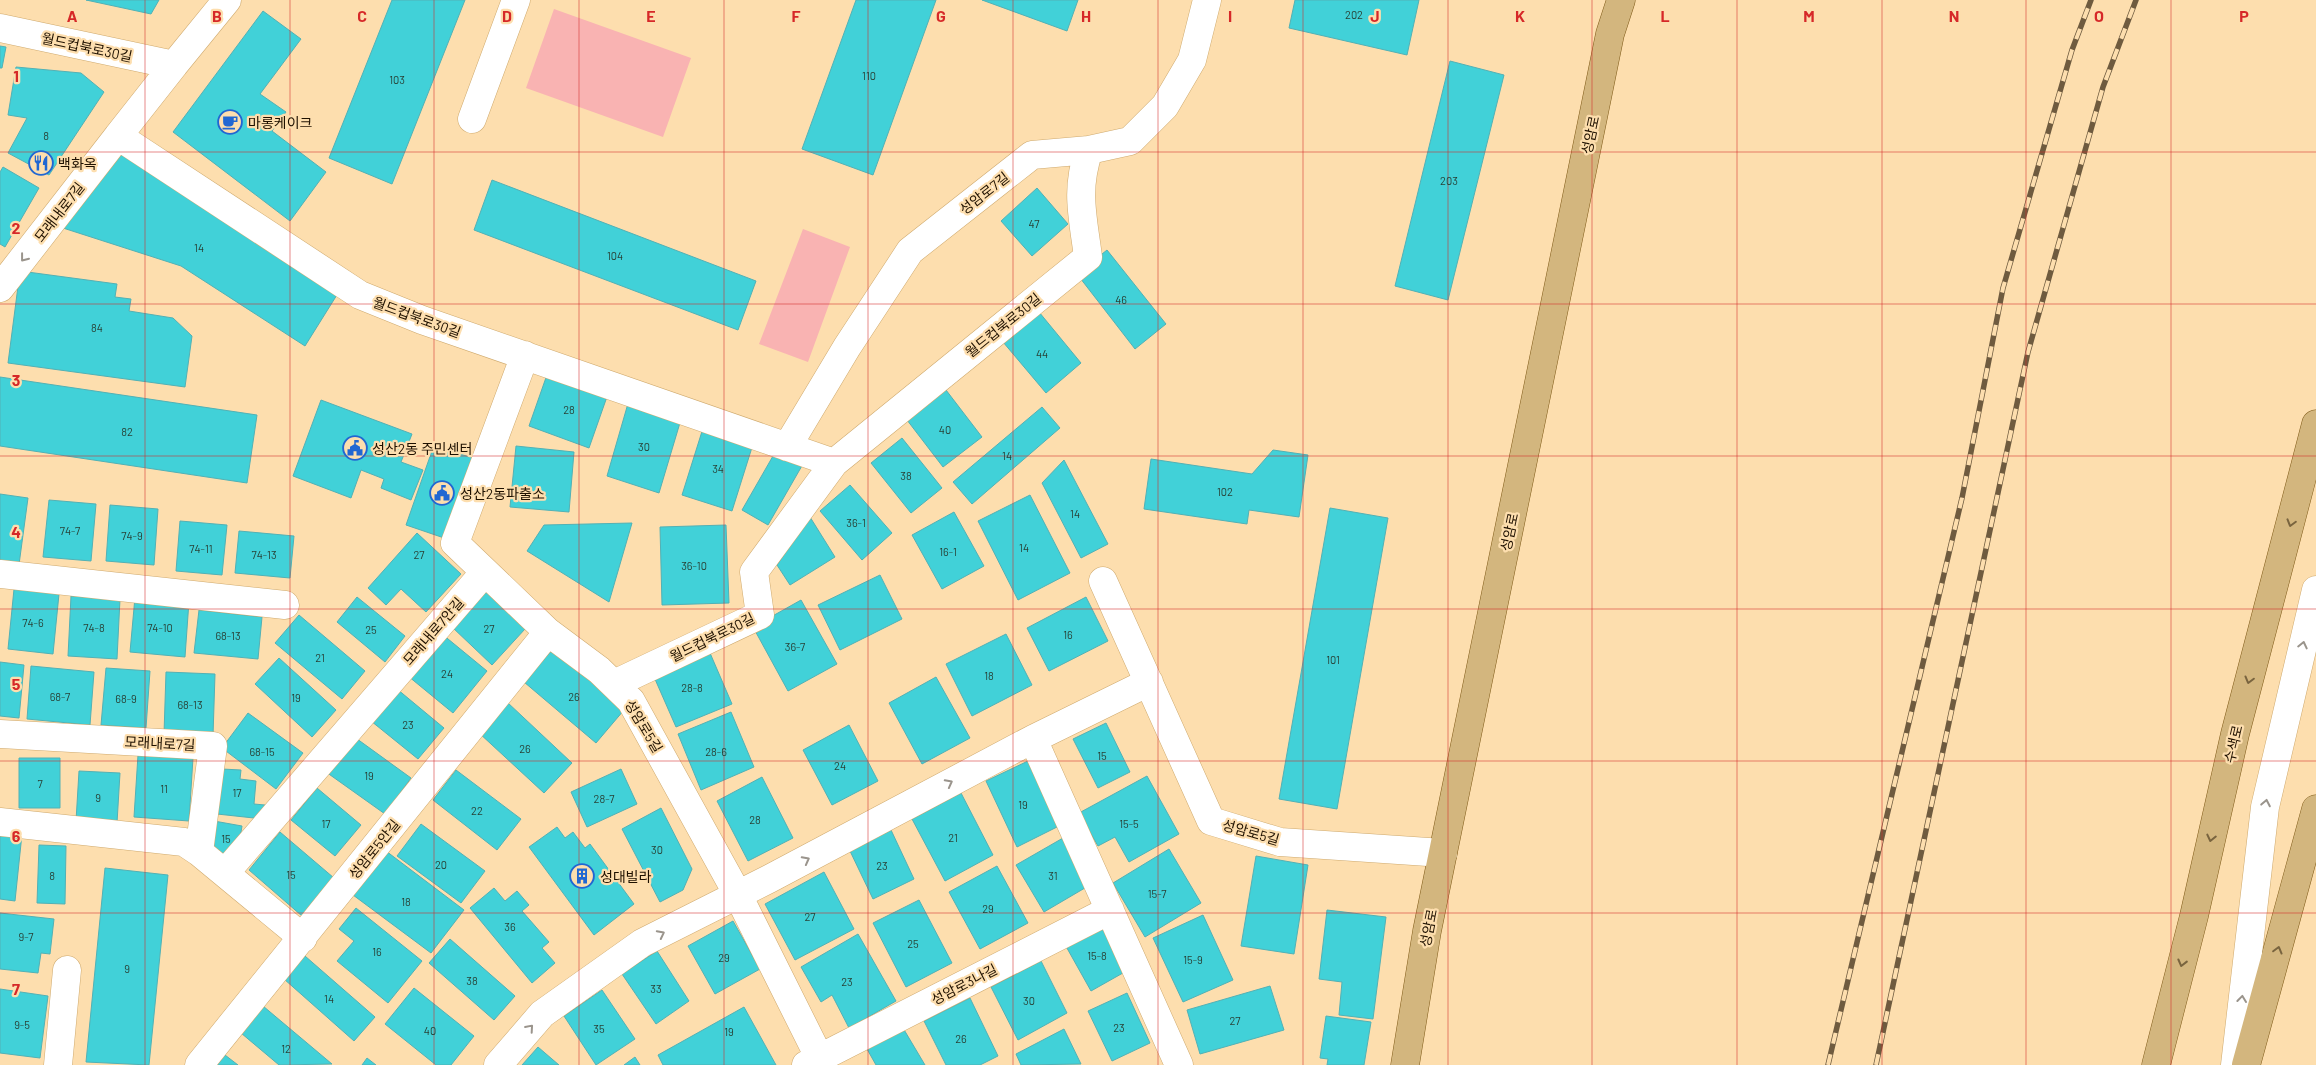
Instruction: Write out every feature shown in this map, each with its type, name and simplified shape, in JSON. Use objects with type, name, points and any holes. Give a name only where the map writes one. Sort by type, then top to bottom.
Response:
[{"type":"main road","name":"성암로","points":[[1405,1065],[1427,931],[1610,34],[1621,0]]},
{"type":"main road","name":"수색로","points":[[2156,1065],[2194,916],[2235,734],[2301,489],[2316,424]]},
{"type":"main road","points":[[2246,1065],[2316,809]]},
{"type":"street","points":[[118,136],[227,0]]},
{"type":"street","points":[[472,119],[516,0]]},
{"type":"street","name":"성암로7길","points":[[787,447],[847,347],[910,251],[1032,155],[1089,150],[1130,141],[1165,106],[1192,60],[1207,0]]},
{"type":"street","name":"월드컵북로30길","points":[[0,28],[174,66]]},
{"type":"street","name":"월드컵북로30길","points":[[118,136],[360,295],[834,463]]},
{"type":"street","name":"모래내로7길","points":[[0,288],[118,136]]},
{"type":"street","name":"월드컵북로30길","points":[[614,684],[760,615],[754,572],[834,463],[1088,257],[1080,198],[1081,172],[1089,150]]},
{"type":"street","points":[[484,573],[455,543],[525,355]]},
{"type":"street","points":[[2301,489],[2316,453]]},
{"type":"street","name":"성암로5길","points":[[484,573],[548,632],[599,670],[631,701],[738,895],[816,1063]]},
{"type":"street","name":"모래내로7안길","points":[[225,874],[484,573]]},
{"type":"street","points":[[0,574],[285,606]]},
{"type":"street","name":"성암로5길","points":[[1103,581],[1211,821],[1280,842],[1443,853]]},
{"type":"street","points":[[2235,1065],[2265,807],[2316,590]]},
{"type":"street","name":"성암로5안길","points":[[199,1065],[548,632]]},
{"type":"street","points":[[498,1065],[542,1014],[642,943],[738,895],[1033,739],[1149,682]]},
{"type":"street","name":"모래내로7길","points":[[0,734],[213,746],[199,852]]},
{"type":"street","points":[[1033,739],[1179,1065]]},
{"type":"street","points":[[0,822],[184,842],[199,852],[303,938]]},
{"type":"street","name":"성암로3나길","points":[[816,1063],[1110,910]]},
{"type":"street","points":[[58,1065],[67,970]]},
{"type":"shaded area","points":[[554,9],[691,58],[663,137],[526,88]]},
{"type":"shaded area","points":[[803,229],[850,247],[808,362],[759,344]]},
{"type":"building","points":[[86,0],[159,0],[151,14]]},
{"type":"building","points":[[392,0],[465,0],[392,184],[329,158]]},
{"type":"building","points":[[856,0],[936,0],[873,175],[802,149]]},
{"type":"building","points":[[982,0],[1078,0],[1067,31]]},
{"type":"building","points":[[1295,0],[1419,0],[1407,55],[1289,28]]},
{"type":"building","name":"마롱케이크","points":[[263,11],[301,39],[260,94],[286,112],[272,131],[326,172],[290,221],[173,132]]},
{"type":"building","points":[[0,46],[6,47],[2,68],[0,68]]},
{"type":"building","points":[[1450,61],[1504,75],[1448,300],[1395,286]]},
{"type":"building","points":[[16,67],[81,73],[104,92],[49,175],[8,153],[27,118],[8,115]]},
{"type":"building","points":[[123,149],[340,290],[305,346],[181,266],[63,228]]},
{"type":"building","points":[[3,167],[39,188],[5,247],[0,244],[0,172]]},
{"type":"building","points":[[492,180],[756,281],[738,330],[474,230]]},
{"type":"building","points":[[1037,188],[1068,224],[1032,256],[1001,221]]},
{"type":"building","points":[[1107,250],[1166,324],[1135,349],[1077,274]]},
{"type":"building","points":[[20,271],[117,284],[115,297],[131,299],[129,311],[173,318],[192,336],[185,387],[8,363]]},
{"type":"building","points":[[1039,312],[1081,363],[1046,393],[1003,342]]},
{"type":"building","points":[[549,369],[609,391],[589,448],[529,426]]},
{"type":"building","points":[[0,377],[257,415],[247,483],[0,446]]},
{"type":"building","points":[[946,390],[982,437],[943,467],[907,420]]},
{"type":"building","name":"성산2동 주민센터","points":[[321,400],[412,434],[401,462],[423,470],[411,500],[381,488],[384,479],[361,470],[351,498],[293,476]]},
{"type":"building","points":[[629,400],[682,416],[659,493],[607,476]]},
{"type":"building","points":[[1042,407],[1060,428],[972,504],[953,482]]},
{"type":"building","points":[[704,425],[754,441],[732,511],[682,495]]},
{"type":"building","points":[[902,438],[942,488],[911,513],[871,463]]},
{"type":"building","name":"성산2동파출소","points":[[434,445],[478,460],[450,540],[406,525]]},
{"type":"building","points":[[516,446],[574,452],[569,512],[510,507]]},
{"type":"building","points":[[777,449],[803,464],[768,525],[742,510]]},
{"type":"building","points":[[1273,450],[1308,455],[1299,517],[1249,510],[1247,524],[1144,509],[1151,459],[1252,474]]},
{"type":"building","points":[[1064,460],[1108,544],[1081,558],[1042,483]]},
{"type":"building","points":[[850,485],[892,533],[862,560],[820,511]]},
{"type":"building","points":[[0,494],[28,498],[18,572],[0,569]]},
{"type":"building","points":[[1030,495],[1070,573],[1018,600],[978,521]]},
{"type":"building","points":[[49,500],[96,504],[91,561],[43,557]]},
{"type":"building","points":[[110,505],[158,509],[154,565],[106,561]]},
{"type":"building","points":[[1330,508],[1388,518],[1337,809],[1279,799]]},
{"type":"building","points":[[954,512],[984,566],[942,589],[912,535]]},
{"type":"building","points":[[810,517],[835,557],[790,585],[777,565]]},
{"type":"building","points":[[180,521],[227,525],[222,575],[176,571]]},
{"type":"building","points":[[632,523],[609,602],[527,551],[544,525]]},
{"type":"building","points":[[726,525],[729,603],[662,605],[660,527]]},
{"type":"building","points":[[239,531],[294,536],[290,578],[235,573]]},
{"type":"building","points":[[417,533],[461,574],[426,612],[401,589],[386,605],[368,588]]},
{"type":"building","points":[[880,575],[902,619],[840,650],[818,605]]},
{"type":"building","points":[[14,589],[59,594],[53,654],[8,649]]},
{"type":"building","points":[[485,591],[525,629],[492,665],[452,627]]},
{"type":"building","points":[[71,596],[120,599],[117,659],[68,656]]},
{"type":"building","points":[[135,597],[189,601],[185,657],[130,652]]},
{"type":"building","points":[[357,597],[405,636],[385,662],[337,622]]},
{"type":"building","points":[[1086,597],[1108,641],[1049,671],[1027,628]]},
{"type":"building","points":[[801,600],[837,664],[788,691],[753,627]]},
{"type":"building","points":[[199,610],[262,617],[258,659],[194,653]]},
{"type":"building","points":[[299,615],[365,671],[342,699],[275,643]]},
{"type":"building","points":[[442,634],[487,671],[453,713],[408,676]]},
{"type":"building","points":[[1006,634],[1032,685],[972,716],[946,664]]},
{"type":"building","points":[[707,646],[732,704],[676,727],[651,670]]},
{"type":"building","points":[[553,649],[624,710],[596,743],[524,682]]},
{"type":"building","points":[[279,658],[336,710],[312,737],[255,684]]},
{"type":"building","points":[[0,662],[24,665],[19,718],[0,716]]},
{"type":"building","points":[[31,666],[94,672],[90,725],[27,719]]},
{"type":"building","points":[[106,668],[150,671],[146,728],[101,725]]},
{"type":"building","points":[[166,672],[215,674],[213,736],[164,734]]},
{"type":"building","points":[[936,677],[970,738],[922,764],[889,703]]},
{"type":"building","points":[[397,689],[444,728],[418,759],[371,721]]},
{"type":"building","points":[[507,702],[572,763],[544,793],[478,732]]},
{"type":"building","points":[[731,712],[754,767],[701,790],[678,734]]},
{"type":"building","points":[[248,713],[303,753],[276,789],[222,748]]},
{"type":"building","points":[[1106,723],[1130,772],[1098,788],[1073,739]]},
{"type":"building","points":[[849,725],[878,781],[832,805],[803,750]]},
{"type":"building","points":[[353,736],[411,778],[385,814],[326,772]]},
{"type":"building","points":[[138,755],[193,758],[189,821],[134,817]]},
{"type":"building","points":[[19,758],[60,758],[60,808],[19,808]]},
{"type":"building","points":[[1028,761],[1059,826],[1017,847],[986,781]]},
{"type":"building","points":[[222,769],[241,770],[240,779],[256,781],[254,804],[265,805],[263,819],[217,814]]},
{"type":"building","points":[[621,769],[637,804],[587,827],[571,792]]},
{"type":"building","points":[[456,770],[521,819],[497,850],[433,800]]},
{"type":"building","points":[[79,771],[120,773],[117,823],[76,821]]},
{"type":"building","points":[[1147,776],[1179,834],[1129,862],[1115,837],[1098,846],[1079,813]]},
{"type":"building","points":[[762,777],[793,838],[748,861],[717,801]]},
{"type":"building","points":[[317,788],[361,825],[335,856],[291,820]]},
{"type":"building","points":[[961,793],[993,855],[945,881],[912,819]]},
{"type":"building","points":[[661,808],[692,869],[683,890],[660,902],[622,829]]},
{"type":"building","points":[[214,821],[242,826],[237,856],[209,851]]},
{"type":"building","points":[[421,824],[485,871],[461,903],[397,856]]},
{"type":"building","name":"성대빌라","points":[[557,827],[565,838],[573,832],[585,848],[590,844],[634,904],[594,935],[529,847]]},
{"type":"building","points":[[891,830],[914,879],[873,899],[850,851]]},
{"type":"building","points":[[0,832],[22,834],[15,901],[0,899]]},
{"type":"building","points":[[280,832],[334,878],[302,916],[249,870]]},
{"type":"building","points":[[1063,838],[1090,885],[1044,912],[1016,865]]},
{"type":"building","points":[[39,845],[66,846],[65,904],[37,903]]},
{"type":"building","points":[[382,848],[464,910],[431,953],[349,892]]},
{"type":"building","points":[[1169,849],[1201,903],[1145,937],[1113,883]]},
{"type":"building","points":[[1256,856],[1308,865],[1294,954],[1241,946]]},
{"type":"building","points":[[997,866],[1028,923],[980,949],[949,892]]},
{"type":"building","points":[[105,868],[168,875],[149,1065],[86,1062]]},
{"type":"building","points":[[824,872],[854,929],[795,960],[765,904]]},
{"type":"building","points":[[494,888],[505,901],[517,891],[529,905],[522,911],[549,942],[542,948],[555,963],[532,983],[470,908]]},
{"type":"building","points":[[919,900],[952,963],[906,987],[873,923]]},
{"type":"building","points":[[356,908],[422,961],[388,1003],[337,961],[354,941],[339,929]]},
{"type":"building","points":[[1327,910],[1386,917],[1373,1019],[1339,1015],[1342,982],[1319,979]]},
{"type":"building","points":[[0,913],[54,919],[50,954],[41,953],[38,973],[0,969]]},
{"type":"building","points":[[1203,915],[1233,980],[1183,1002],[1153,938]]},
{"type":"building","points":[[1103,919],[1130,969],[1091,991],[1063,941]]},
{"type":"building","points":[[733,921],[760,969],[715,994],[688,946]]},
{"type":"building","points":[[858,934],[896,1001],[849,1028],[832,995],[821,1002],[801,967]]},
{"type":"building","points":[[450,939],[515,996],[494,1020],[429,963]]},
{"type":"building","points":[[657,951],[689,1001],[656,1024],[622,974]]},
{"type":"building","points":[[305,956],[375,1017],[354,1041],[284,979]]},
{"type":"building","points":[[1041,961],[1067,1013],[1018,1040],[991,987]]},
{"type":"building","points":[[1270,986],[1284,1030],[1200,1054],[1187,1010]]},
{"type":"building","points":[[414,988],[474,1036],[451,1065],[436,1065],[385,1024]]},
{"type":"building","points":[[0,989],[48,996],[40,1058],[0,1053]]},
{"type":"building","points":[[602,990],[635,1039],[596,1065],[564,1016]]},
{"type":"building","points":[[1127,993],[1150,1043],[1112,1061],[1088,1011]]},
{"type":"building","points":[[970,998],[998,1056],[980,1065],[946,1065],[924,1021]]},
{"type":"building","points":[[263,1006],[332,1064],[279,1065],[241,1033]]},
{"type":"building","points":[[744,1007],[776,1065],[663,1065],[658,1055]]},
{"type":"building","points":[[1326,1016],[1371,1022],[1364,1065],[1327,1065],[1328,1059],[1320,1058]]},
{"type":"building","points":[[903,1028],[925,1065],[876,1065],[867,1049]]},
{"type":"building","points":[[1064,1029],[1081,1064],[1021,1065],[1016,1054]]},
{"type":"building","points":[[538,1047],[559,1065],[522,1065]]},
{"type":"building","points":[[225,1055],[238,1065],[217,1065]]},
{"type":"building","points":[[635,1057],[640,1065],[624,1065]]},
{"type":"building","points":[[367,1058],[376,1065],[362,1065]]},
{"type":"railway","points":[[1828,1065],[1962,498],[2003,288],[2072,50],[2091,0]]},
{"type":"railway","points":[[1876,1065],[2028,352],[2103,87],[2136,0]]},
{"type":"place","name":"마롱케이크","points":[[230,122]]},
{"type":"place","name":"백화옥","points":[[41,163]]},
{"type":"place","name":"성산2동 주민센터","points":[[355,448]]},
{"type":"place","name":"성산2동파출소","points":[[442,493]]},
{"type":"place","name":"성대빌라","points":[[582,876]]}]
